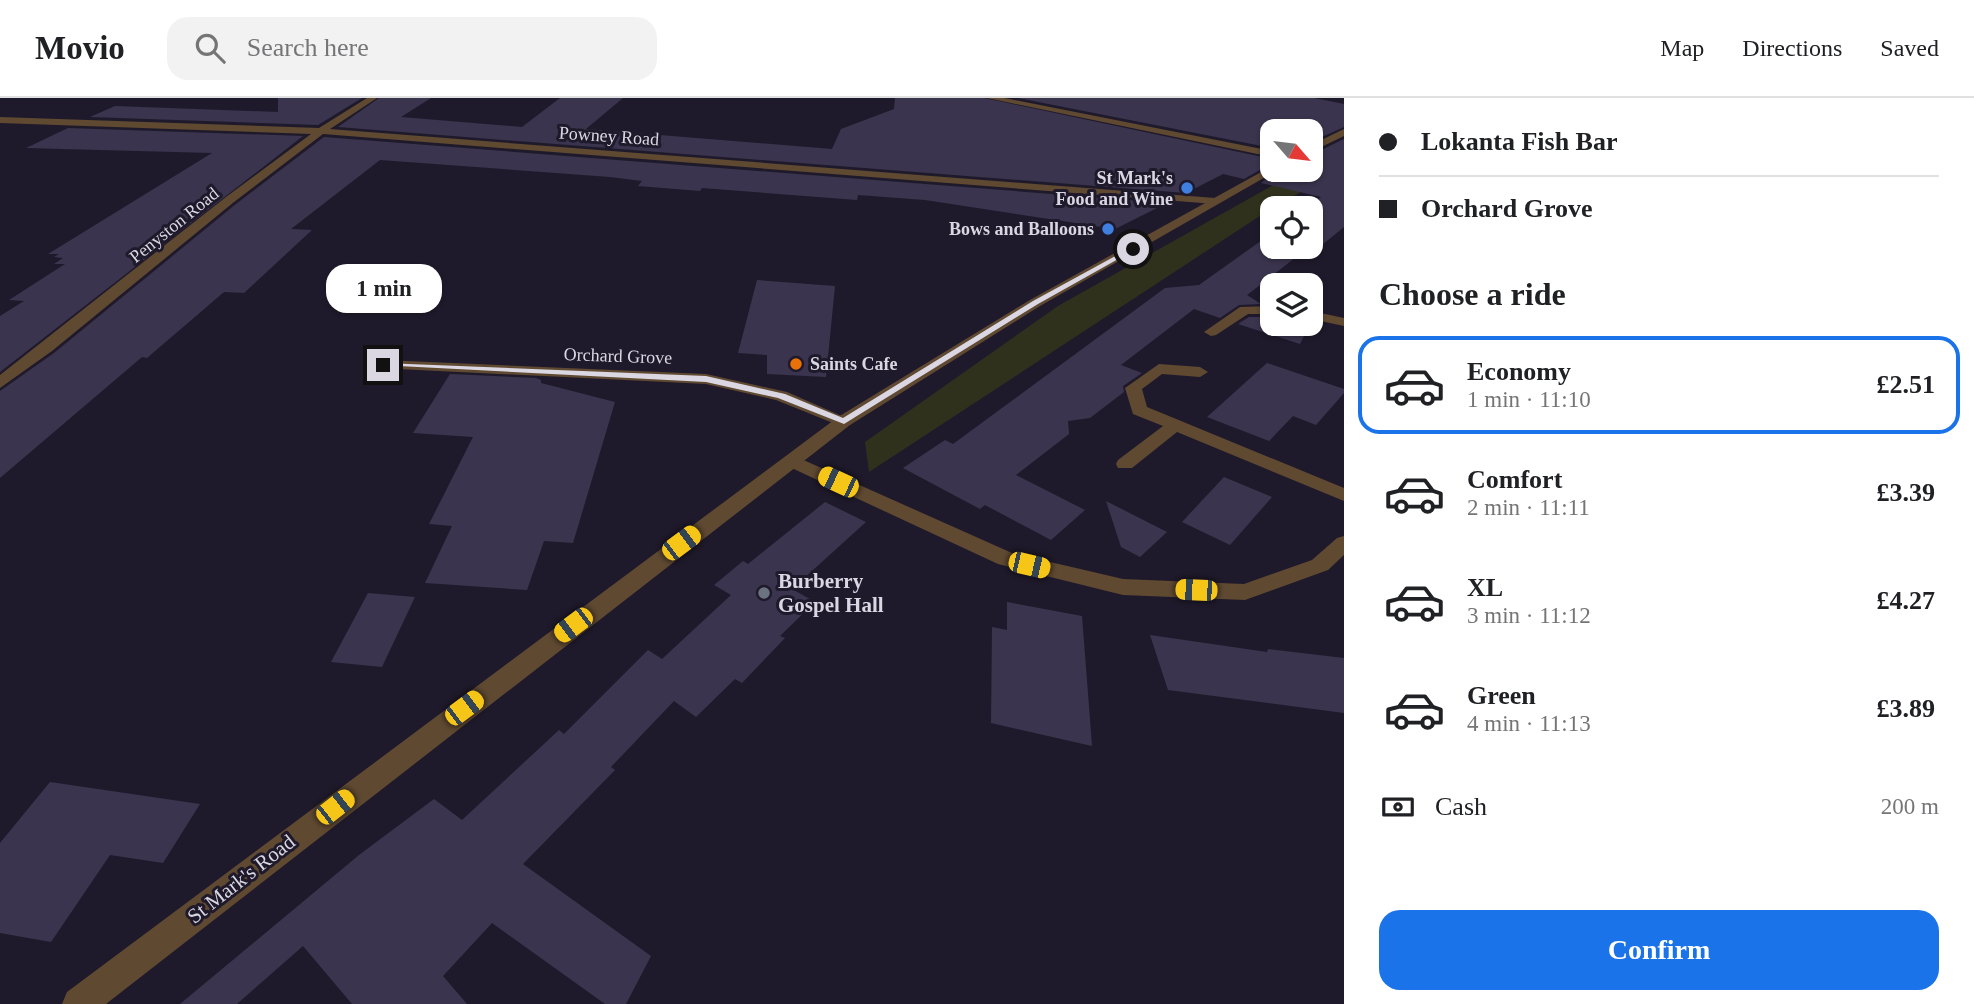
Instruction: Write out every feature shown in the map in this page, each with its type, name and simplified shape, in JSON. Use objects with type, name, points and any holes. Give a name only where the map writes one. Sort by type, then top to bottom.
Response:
[{"type":"street","name":"Penyston Road","points":[[0,383],[49,349],[317,131],[373,98]]},
{"type":"street","points":[[991,98],[1260,152]]},
{"type":"street","name":"Powney Road","points":[[0,120],[317,131],[1215,201]]},
{"type":"street","points":[[1323,143],[1344,132]]},
{"type":"street","name":"St Mark's Road","points":[[79,1004],[844,421],[1035,303],[1260,176]]},
{"type":"street","points":[[1211,332],[1245,310],[1260,310]]},
{"type":"street","points":[[1323,318],[1344,322]]},
{"type":"street","name":"Orchard Grove","points":[[383,365],[706,379],[781,396],[844,421]]},
{"type":"street","points":[[1200,372],[1159,369],[1133,388],[1139,410],[1344,495]]},
{"type":"street","points":[[1125,464],[1174,426]]},
{"type":"street","points":[[790,460],[1006,559],[1123,587],[1245,592],[1320,565],[1344,543]]},
{"type":"green space","points":[[1319,182],[1294,196],[1260,196],[1260,216],[869,472],[865,442],[1058,306],[1275,184]]},
{"type":"building","points":[[278,98],[362,98],[318,125],[90,117],[115,106],[278,112]]},
{"type":"building","points":[[379,98],[431,98],[401,117],[522,127],[560,98],[623,98],[586,129],[832,149],[841,129],[894,109],[895,98],[984,98],[1260,156],[1260,170],[1244,179],[1223,174],[1186,193],[338,127]]},
{"type":"building","points":[[1018,98],[1314,98],[1344,104],[1344,127],[1323,137],[1323,119],[1260,119],[1260,146]]},
{"type":"building","points":[[68,128],[303,136],[0,372],[0,316],[24,301],[9,300],[65,264],[54,264],[63,258],[54,257],[59,254],[48,254],[212,153],[26,148]]},
{"type":"building","points":[[324,137],[1167,203],[1115,229],[925,200],[858,195],[857,200],[702,188],[700,191],[638,186],[642,181],[610,177],[380,160],[291,229],[312,230],[244,293],[224,292],[147,358],[142,357],[0,478],[0,391],[54,353],[236,204]]},
{"type":"building","points":[[1344,139],[1344,227],[1323,244],[1323,196],[1261,183],[1323,182],[1323,149]]},
{"type":"building","points":[[1260,242],[1260,259],[1294,259],[1275,273],[1260,273],[1260,285],[1247,295],[1260,304],[1239,305],[1220,318],[1194,309],[1121,365],[1142,373],[1123,386],[1124,392],[1090,418],[1068,421],[1069,434],[1016,475],[1085,510],[1051,540],[985,505],[980,509],[903,468],[945,440],[953,444],[1165,288],[1199,285]]},
{"type":"building","points":[[757,280],[835,286],[826,377],[767,374],[767,355],[738,353]]},
{"type":"building","points":[[1249,317],[1260,317],[1260,331],[1238,324]]},
{"type":"building","points":[[1275,336],[1304,336],[1300,344]]},
{"type":"building","points":[[1267,363],[1344,389],[1344,393],[1316,425],[1293,416],[1269,441],[1207,417]]},
{"type":"building","points":[[450,374],[536,378],[541,380],[541,383],[615,402],[573,543],[544,541],[527,590],[425,583],[452,526],[429,524],[473,437],[413,433]]},
{"type":"building","points":[[1224,477],[1272,497],[1230,545],[1182,522]]},
{"type":"building","points":[[1106,501],[1167,532],[1140,557],[1121,547]]},
{"type":"building","points":[[825,502],[866,522],[792,589],[815,602],[780,636],[785,638],[742,683],[735,679],[696,717],[674,701],[611,767],[615,770],[523,864],[651,956],[626,1004],[605,1004],[492,923],[443,976],[467,1004],[352,1004],[303,946],[237,1004],[180,1004],[359,855],[434,799],[462,820],[559,730],[564,734],[648,650],[662,659],[731,595],[714,585],[743,561],[748,564]]},
{"type":"building","points":[[368,593],[415,597],[382,667],[331,662]]},
{"type":"building","points":[[1007,602],[1082,616],[1092,746],[991,723],[992,627],[1007,630]]},
{"type":"building","points":[[1150,635],[1267,652],[1268,649],[1344,658],[1344,713],[1168,690]]},
{"type":"building","points":[[50,782],[200,804],[163,863],[110,855],[51,942],[0,933],[0,843]]},
{"type":"place","name":"St Mark's Food and Wine","points":[[1187,188]]},
{"type":"place","name":"Bows and Balloons","points":[[1108,229]]},
{"type":"place","name":"Saints Cafe","points":[[796,364]]},
{"type":"place","name":"Burberry Gospel Hall","points":[[764,593]]},
{"type":"route","points":[[383,365],[706,379],[781,396],[844,421],[1035,303],[1133,249]]}]
